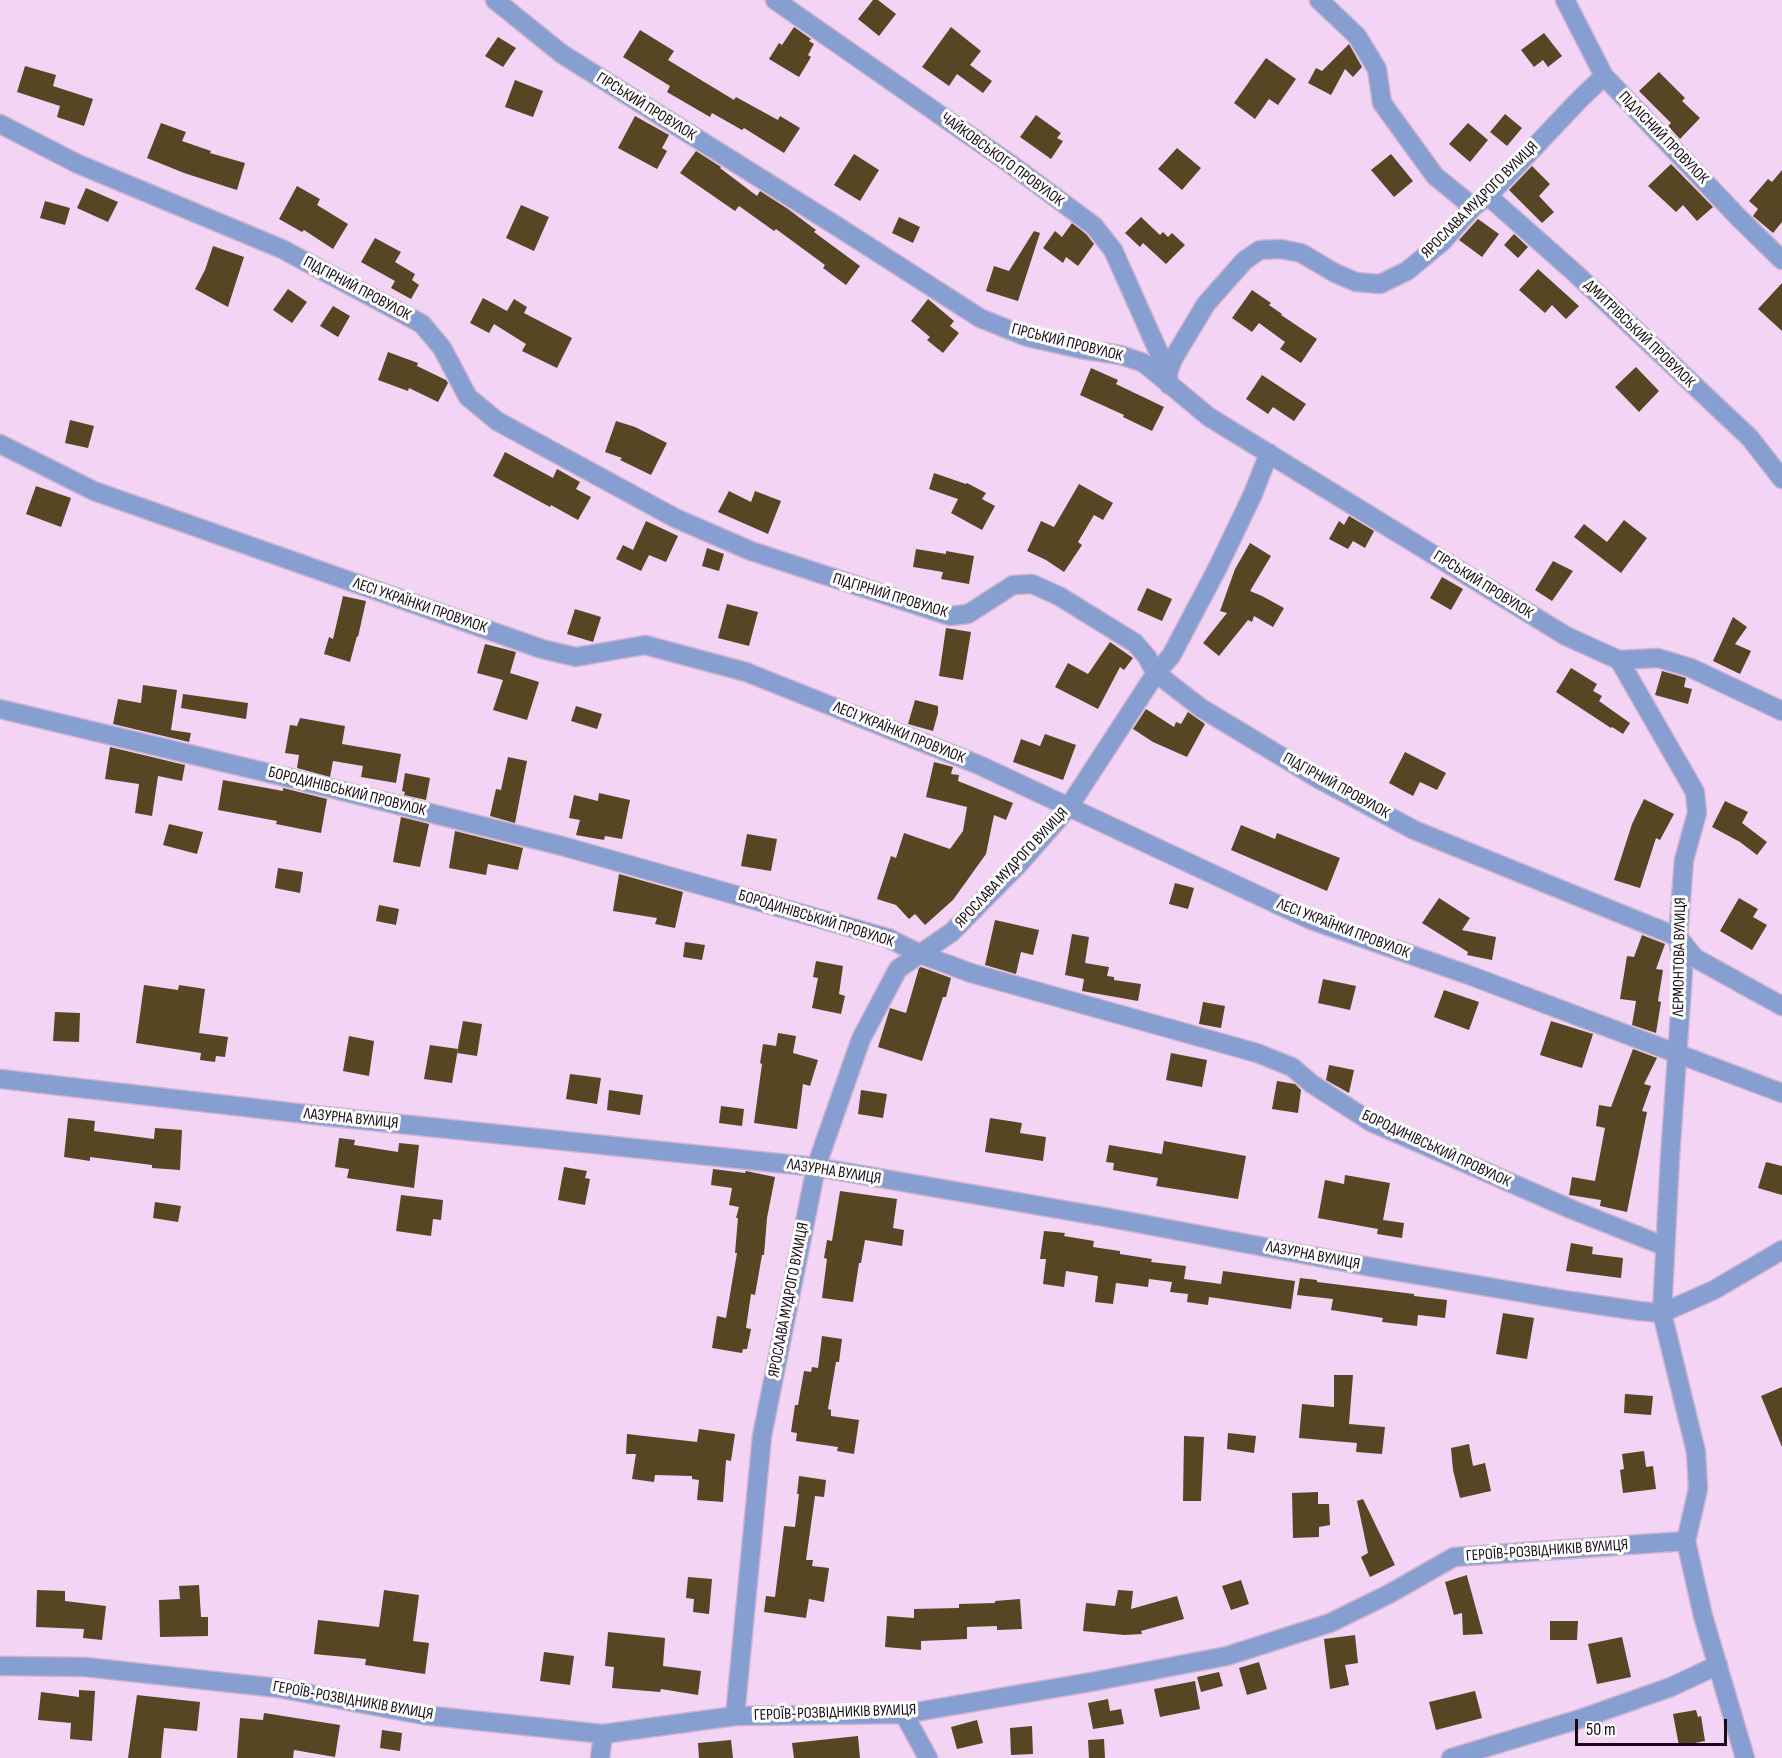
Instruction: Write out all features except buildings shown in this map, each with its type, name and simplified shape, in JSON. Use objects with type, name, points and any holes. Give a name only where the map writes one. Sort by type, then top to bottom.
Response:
[{"type":"street","name":"ГІРСЬКИЙ ПРОВУЛОК","points":[[495,0],[562,54],[980,318],[1027,337],[1120,355],[1144,363],[1169,379],[1209,417],[1566,636],[1619,660],[1658,658],[1691,668],[1782,711]]},
{"type":"street","name":"ЧАЙКОВСЬКОГО ПРОВУЛОК","points":[[775,0],[1009,163],[1094,226],[1113,250],[1169,379]]},
{"type":"street","points":[[1319,0],[1358,36],[1377,69],[1382,103],[1435,176],[1473,207]]},
{"type":"street","name":"ПІДЛІСНИЙ ПРОВУЛОК","points":[[1565,0],[1604,76],[1782,260]]},
{"type":"street","name":"ЯРОСЛАВА МУДРОГО ВУЛИЦЯ","points":[[1169,379],[1173,359],[1206,304],[1245,260],[1260,250],[1281,249],[1301,254],[1356,282],[1380,284],[1407,271],[1442,242],[1473,207],[1488,196],[1604,76]]},
{"type":"street","name":"ПІДГІРНИЙ ПРОВУЛОК","points":[[0,124],[78,164],[282,249],[422,324],[442,348],[468,397],[497,421],[675,518],[751,551],[950,616],[968,614],[1013,585],[1032,584],[1059,596],[1135,643],[1147,657],[1156,673],[1201,708],[1317,778],[1414,830],[1678,937],[1695,958],[1782,1006]]},
{"type":"street","name":"ДМИТРІВСЬКИЙ ПРОВУЛОК","points":[[1488,196],[1575,273],[1750,438],[1782,479]]},
{"type":"street","name":"ЛЕСІ УКРАЇНКИ ПРОВУЛОК","points":[[0,444],[94,491],[542,649],[576,657],[645,645],[746,672],[979,765],[1311,920],[1466,974],[1782,1093]]},
{"type":"street","name":"ЯРОСЛАВА МУДРОГО ВУЛИЦЯ","points":[[735,1716],[762,1436],[816,1167],[861,1039],[898,969],[952,932],[1018,865],[1068,808],[1156,673],[1171,656],[1254,494],[1269,453]]},
{"type":"street","name":"ЛЕРМОНТОВА ВУЛИЦЯ","points":[[1619,660],[1695,792],[1697,813],[1684,860],[1678,937],[1683,972],[1664,1246],[1662,1312],[1696,1452],[1698,1489],[1686,1541]]},
{"type":"street","name":"БОРОДИНІВСЬКИЙ ПРОВУЛОК","points":[[0,709],[562,846],[888,938],[920,954],[971,973],[1257,1053],[1292,1067],[1312,1084],[1371,1122],[1573,1210],[1664,1246]]},
{"type":"street","name":"ЛАЗУРНА ВУЛИЦЯ","points":[[0,1079],[335,1117],[816,1167],[1110,1218],[1394,1271],[1571,1301],[1662,1312]]},
{"type":"street","points":[[1662,1312],[1714,1290],[1782,1250]]},
{"type":"street","points":[[1686,1541],[1703,1616],[1745,1758]]},
{"type":"street","name":"ГЕРОЇВ-РОЗВІДНИКІВ ВУЛИЦЯ","points":[[0,1666],[85,1667],[278,1688],[423,1715],[603,1734],[735,1716],[904,1714],[1227,1656],[1330,1623],[1389,1594],[1455,1557],[1686,1541]]},
{"type":"street","points":[[1451,1758],[1583,1718],[1671,1687],[1718,1665]]},
{"type":"street","points":[[904,1714],[928,1758]]},
{"type":"street","points":[[600,1758],[603,1734]]}]
